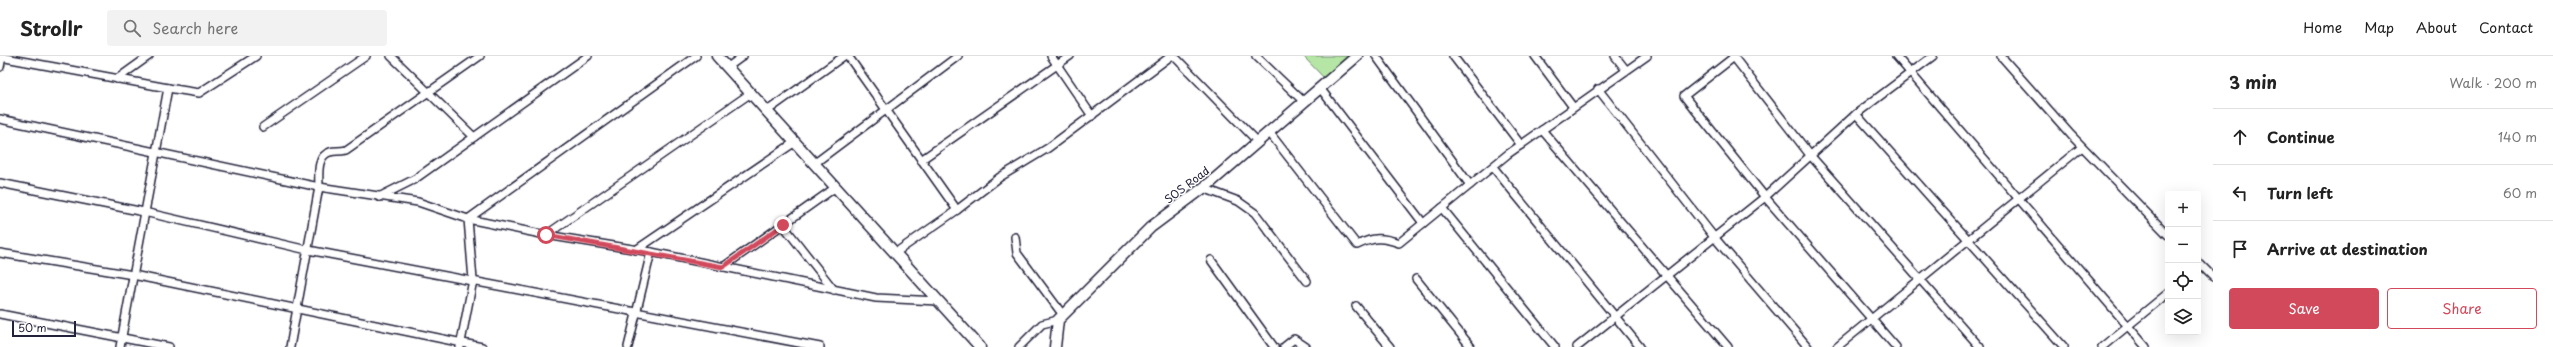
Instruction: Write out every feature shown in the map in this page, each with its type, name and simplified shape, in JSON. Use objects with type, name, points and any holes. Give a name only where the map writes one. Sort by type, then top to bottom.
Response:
[{"type":"street","points":[[117,79],[149,56]]},
{"type":"street","points":[[0,67],[1,57],[199,94],[256,56]]},
{"type":"street","points":[[263,127],[366,56]]},
{"type":"street","points":[[391,56],[474,137]]},
{"type":"street","points":[[290,347],[320,187],[319,166],[322,158],[329,152],[346,150],[430,93],[480,56]]},
{"type":"street","points":[[379,198],[415,179],[588,56]]},
{"type":"street","points":[[468,219],[696,56]]},
{"type":"street","points":[[717,56],[980,347]]},
{"type":"street","points":[[728,68],[743,56]]},
{"type":"street","points":[[767,110],[844,56]]},
{"type":"street","points":[[848,56],[957,210]]},
{"type":"street","points":[[815,163],[958,56]]},
{"type":"street","points":[[1051,56],[1092,116]]},
{"type":"street","points":[[921,160],[1058,66],[1070,56]]},
{"type":"street","points":[[895,253],[957,210],[1000,177],[1048,148],[1171,56]]},
{"type":"street","points":[[1174,56],[1258,142]]},
{"type":"street","points":[[1256,56],[1304,102]]},
{"type":"street","points":[[1376,56],[1470,185]]},
{"type":"street","points":[[1453,56],[1521,145]]},
{"type":"street","points":[[1535,56],[1573,107]]},
{"type":"street","points":[[1615,56],[1626,70]]},
{"type":"street","points":[[1269,132],[1357,245],[1372,238],[1382,238],[1399,243],[1521,145],[1598,89],[1647,56]]},
{"type":"street","points":[[1896,347],[1764,197],[1684,96],[1734,56],[1810,155],[1980,347]]},
{"type":"street","points":[[1896,56],[2146,347]]},
{"type":"street","points":[[1577,347],[1764,197],[1856,114],[1933,56]]},
{"type":"street","points":[[2001,56],[2082,147],[2165,232]]},
{"type":"street","name":"SOS Road","points":[[1060,318],[1151,227],[1203,188],[1258,142],[1320,88],[1351,58]]},
{"type":"street","points":[[120,347],[168,88]]},
{"type":"street","points":[[1320,88],[1423,223]]},
{"type":"street","points":[[1598,89],[1714,237],[1808,347]]},
{"type":"street","points":[[546,235],[751,93]]},
{"type":"street","points":[[1856,114],[2064,347]]},
{"type":"street","points":[[0,119],[320,187],[379,198],[418,202],[468,219],[546,235],[651,252],[876,298],[938,301]]},
{"type":"street","points":[[1542,130],[1728,347]]},
{"type":"street","points":[[636,250],[795,142]]},
{"type":"street","points":[[1837,347],[2082,147]]},
{"type":"street","points":[[1493,167],[1640,347]]},
{"type":"street","points":[[0,183],[144,212],[308,250],[473,280],[803,345],[820,347]]},
{"type":"street","points":[[723,267],[836,187]]},
{"type":"street","points":[[1203,188],[1238,201],[1255,213],[1307,281]]},
{"type":"street","points":[[1442,208],[1555,347]]},
{"type":"street","points":[[460,345],[473,280],[468,219]]},
{"type":"street","points":[[783,225],[834,290]]},
{"type":"street","points":[[1015,237],[1017,253],[1060,318],[1055,347]]},
{"type":"street","points":[[628,347],[635,311],[651,252]]},
{"type":"street","points":[[0,253],[133,276],[460,345],[482,347]]},
{"type":"street","points":[[1211,260],[1274,347]]},
{"type":"street","points":[[2201,267],[2213,277]]},
{"type":"street","points":[[1416,279],[1471,347]]},
{"type":"street","points":[[2102,347],[2165,295]]},
{"type":"street","points":[[1356,306],[1390,347]]},
{"type":"street","points":[[0,314],[169,347]]},
{"type":"street","points":[[1019,347],[1042,324],[1060,318]]},
{"type":"street","points":[[1284,347],[1294,339],[1306,347]]},
{"type":"green space","points":[[1303,56],[1358,56],[1326,80]]},
{"type":"route","points":[[546,235],[651,252],[723,267],[783,225]]}]
